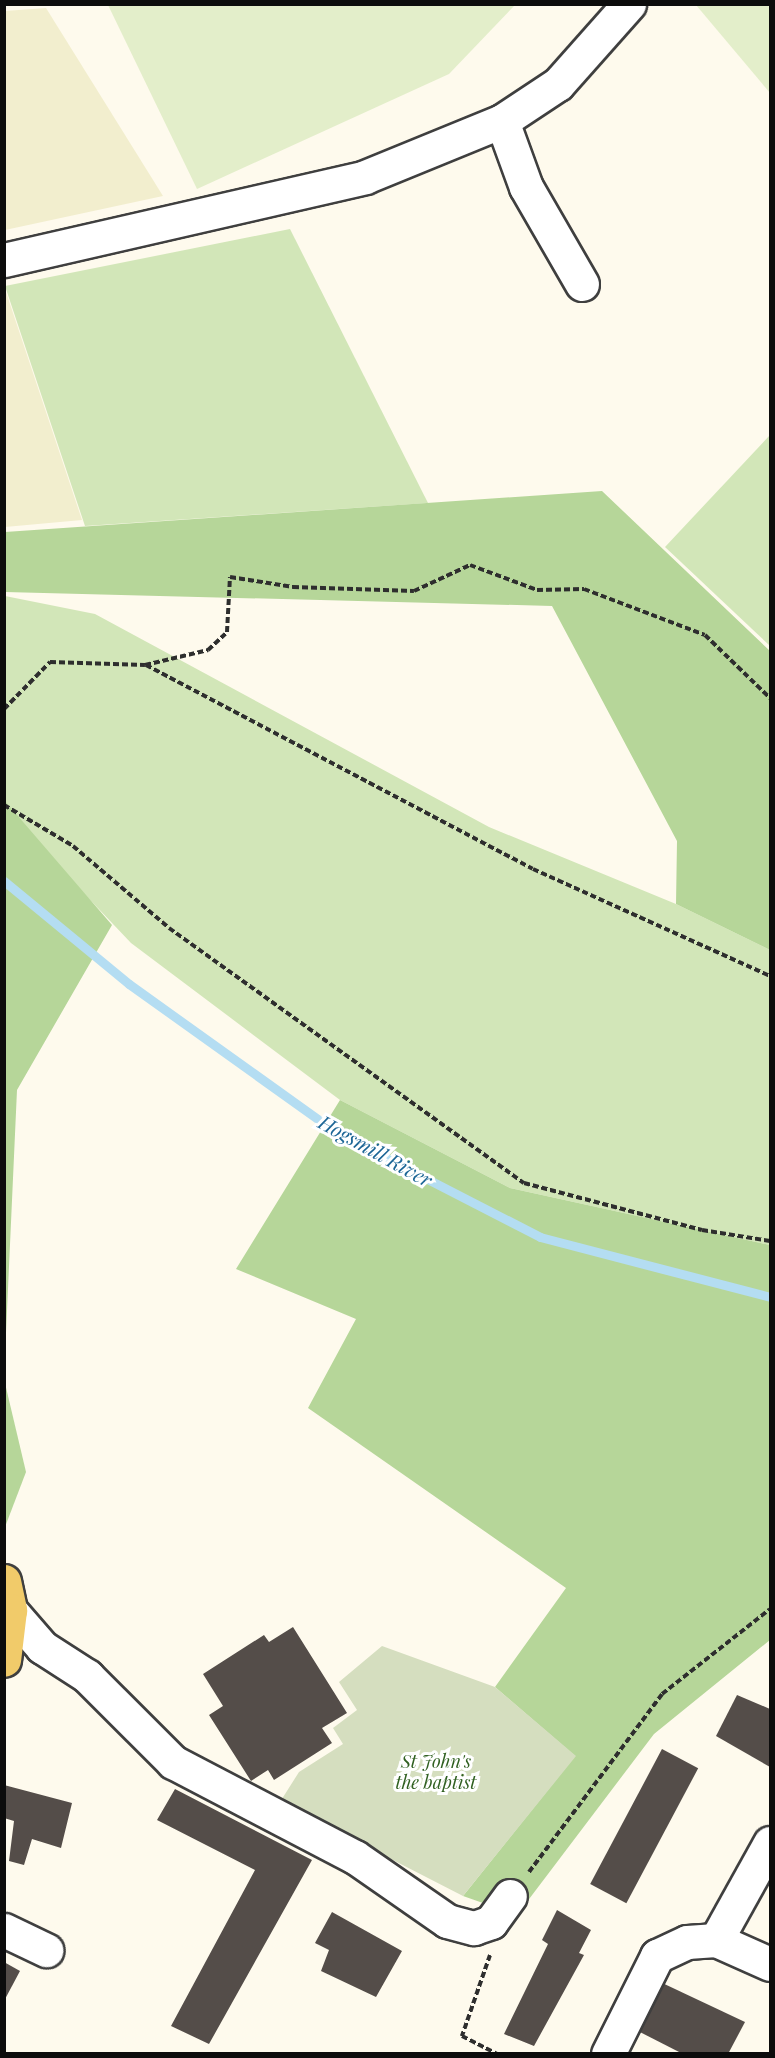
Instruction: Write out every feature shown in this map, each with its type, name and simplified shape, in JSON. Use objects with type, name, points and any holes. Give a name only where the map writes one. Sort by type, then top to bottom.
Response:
[{"type":"main road","points":[[4,1660],[8,1595]]},
{"type":"street","points":[[4,260],[365,177],[502,121],[558,84],[629,4]]},
{"type":"street","points":[[502,121],[526,187],[582,284]]},
{"type":"street","points":[[8,1595],[42,1647],[87,1676],[173,1762],[355,1857],[447,1921],[474,1928],[491,1922],[510,1896]]},
{"type":"street","points":[[716,1940],[771,1843]]},
{"type":"street","points":[[4,1930],[46,1950]]},
{"type":"street","points":[[608,2054],[657,1956],[687,1942],[716,1940],[771,1964]]},
{"type":"path","points":[[4,709],[50,662],[145,665],[208,650],[227,632],[230,577],[293,587],[414,591],[470,565],[537,590],[584,589],[705,635],[771,698]]},
{"type":"path","points":[[145,665],[533,869],[771,976]]},
{"type":"path","points":[[4,805],[73,846],[169,928],[524,1183],[702,1230],[771,1240]]},
{"type":"path","points":[[510,1896],[663,1694],[771,1610]]},
{"type":"path","points":[[474,1928],[490,1955],[462,2036],[497,2054]]},
{"type":"shaded area","points":[[46,8],[163,196],[5,230],[5,11]]},
{"type":"shaded area","points":[[5,289],[82,520],[5,527]]},
{"type":"green space","points":[[108,5],[515,5],[449,74],[197,189]]},
{"type":"green space","points":[[696,5],[770,5],[770,93]]},
{"type":"green space","points":[[290,229],[428,503],[85,526],[5,286]]},
{"type":"green space","points":[[770,435],[770,646],[665,547]]},
{"type":"green space","points":[[602,491],[770,651],[770,950],[676,904],[677,841],[552,606],[5,592],[5,532]]},
{"type":"green space","points":[[5,596],[95,614],[489,827],[676,904],[770,950],[770,1245],[510,1188],[340,1100],[131,943],[5,810]]},
{"type":"green space","points":[[5,801],[112,925],[17,1090],[5,1355]]},
{"type":"green space","points":[[340,1100],[510,1188],[770,1245],[770,1640],[654,1734],[517,1915],[463,1896],[575,1756],[495,1687],[566,1588],[308,1408],[356,1319],[236,1269]]},
{"type":"green space","points":[[4,1379],[26,1472],[5,1527],[4,1527]]},
{"type":"green space","name":"St John's the baptist","points":[[382,1646],[495,1687],[576,1756],[463,1896],[280,1802],[299,1772],[343,1744],[333,1728],[357,1710],[339,1682]]},
{"type":"building","points":[[293,1627],[347,1713],[322,1728],[332,1743],[274,1780],[268,1770],[251,1781],[209,1715],[223,1706],[203,1674],[264,1635],[269,1642]]},
{"type":"building","points":[[737,1695],[770,1709],[770,1767],[716,1736]]},
{"type":"building","points":[[662,1749],[698,1768],[626,1903],[590,1884]]},
{"type":"building","points":[[4,1785],[72,1803],[61,1848],[32,1839],[24,1865],[9,1861],[14,1821],[4,1818]]},
{"type":"building","points":[[175,1789],[312,1860],[209,2044],[171,2026],[255,1870],[157,1820]]},
{"type":"building","points":[[557,1910],[591,1930],[579,1953],[584,1955],[534,2046],[504,2034],[548,1944],[542,1940]]},
{"type":"building","points":[[332,1912],[402,1951],[376,1997],[321,1971],[329,1950],[315,1943]]},
{"type":"building","points":[[4,1962],[20,1971],[4,2001]]},
{"type":"building","points":[[658,1981],[745,2022],[728,2054],[683,2054],[634,2029]]},
{"type":"waterway","name":"Hogsmill River","points":[[4,881],[129,984],[334,1131],[540,1237],[770,1297]]}]
